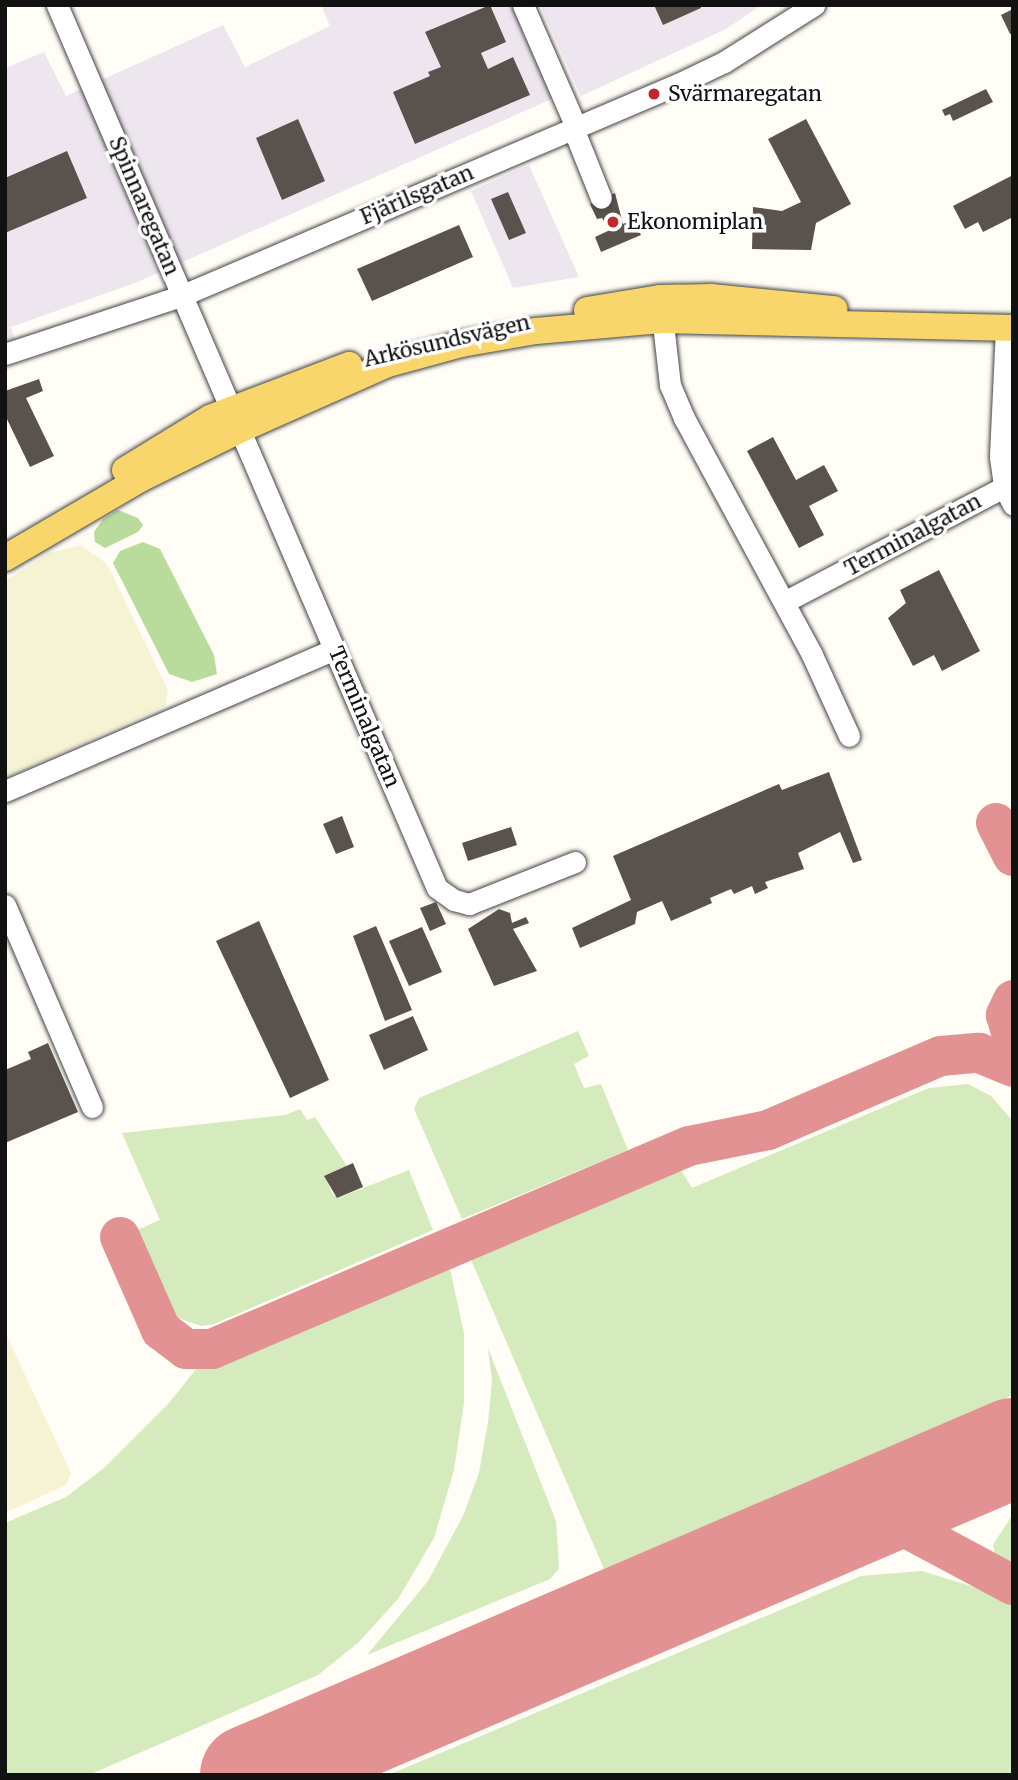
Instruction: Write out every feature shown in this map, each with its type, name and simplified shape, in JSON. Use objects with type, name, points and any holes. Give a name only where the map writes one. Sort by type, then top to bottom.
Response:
[{"type":"main road","name":"Arkösundsvägen","points":[[5,548],[315,374],[411,348],[661,309],[772,300],[932,326],[1009,328]]},
{"type":"main road","name":"Arkösundsvägen","points":[[5,558],[130,485],[235,419]]},
{"type":"street","name":"Spinnaregatan","points":[[57,5],[235,419]]},
{"type":"street","points":[[523,5],[575,127],[601,198]]},
{"type":"street","name":"Fjärilsgatan","points":[[5,354],[183,295],[575,127],[724,62],[814,5]]},
{"type":"street","points":[[661,309],[670,384],[684,418],[783,602],[849,736]]},
{"type":"street","name":"Terminalgatan","points":[[783,602],[1008,496],[1000,457],[1009,328]]},
{"type":"street","name":"Terminalgatan","points":[[235,419],[437,888],[454,901],[470,904],[575,862]]},
{"type":"street","points":[[5,791],[335,649]]},
{"type":"street","points":[[5,905],[92,1107]]},
{"type":"shaded area","points":[[321,5],[513,5],[554,98],[135,283],[11,327],[15,339],[5,342],[5,68],[44,52],[66,96],[223,25],[245,67],[330,26]]},
{"type":"shaded area","points":[[540,5],[762,5],[726,29],[581,96]]},
{"type":"shaded area","points":[[529,165],[579,277],[513,288],[471,191]]},
{"type":"shaded area","points":[[81,545],[107,564],[168,690],[165,706],[5,778],[5,581],[49,553]]},
{"type":"shaded area","points":[[5,1332],[71,1473],[66,1485],[5,1513]]},
{"type":"green space","points":[[118,510],[138,518],[143,525],[138,532],[105,548],[95,542],[94,532],[103,519]]},
{"type":"green space","points":[[143,542],[160,549],[214,655],[217,674],[192,682],[169,674],[113,563],[120,551]]},
{"type":"green space","points":[[578,1031],[589,1056],[574,1064],[584,1088],[601,1084],[628,1150],[462,1219],[414,1109],[419,1098]]},
{"type":"green space","points":[[968,1084],[991,1096],[1013,1121],[1013,1395],[604,1569],[469,1255],[679,1167],[692,1188],[929,1088]]},
{"type":"green space","points":[[300,1109],[307,1120],[315,1117],[347,1166],[325,1176],[332,1193],[338,1198],[409,1170],[433,1230],[214,1324],[201,1326],[178,1318],[159,1301],[130,1233],[160,1220],[122,1133],[285,1115]]},
{"type":"green space","points":[[449,1264],[464,1333],[464,1403],[454,1470],[434,1538],[398,1599],[358,1643],[318,1675],[89,1775],[5,1775],[5,1523],[66,1497],[104,1468],[169,1403],[212,1349],[218,1359]]},
{"type":"green space","points":[[488,1348],[556,1521],[559,1569],[550,1579],[367,1655],[428,1581],[463,1516],[479,1473],[488,1422],[492,1381]]},
{"type":"green space","points":[[1013,1514],[1013,1575],[998,1570],[993,1545]]},
{"type":"green space","points":[[922,1571],[1013,1599],[1013,1775],[388,1775],[861,1576]]},
{"type":"building","points":[[490,5],[506,42],[481,53],[488,69],[513,57],[530,95],[415,144],[393,92],[430,76],[428,72],[441,67],[425,32]]},
{"type":"building","points":[[654,5],[700,5],[701,8],[663,25]]},
{"type":"building","points":[[1013,9],[1013,33],[1010,34],[1001,15]]},
{"type":"building","points":[[986,89],[993,102],[953,121],[950,114],[945,116],[942,110]]},
{"type":"building","points":[[298,119],[325,181],[282,200],[256,138]]},
{"type":"building","points":[[806,119],[851,204],[816,223],[811,250],[752,249],[753,207],[782,211],[801,202],[768,139]]},
{"type":"building","points":[[67,151],[87,198],[5,233],[5,178]]},
{"type":"building","points":[[1013,175],[1013,217],[983,232],[978,222],[965,229],[953,206]]},
{"type":"building","points":[[508,192],[526,233],[509,240],[491,199]]},
{"type":"building","name":"Ekonomiplan","points":[[615,193],[623,224],[634,220],[641,235],[601,252],[595,237],[610,230],[602,218],[597,219],[590,204]]},
{"type":"building","points":[[459,225],[473,257],[372,301],[357,269]]},
{"type":"building","points":[[39,379],[43,391],[26,398],[54,456],[30,467],[5,415],[5,391]]},
{"type":"building","points":[[773,437],[796,480],[824,465],[838,491],[809,506],[824,535],[799,548],[747,451]]},
{"type":"building","points":[[939,570],[980,651],[942,671],[934,655],[913,666],[888,618],[906,603],[900,590]]},
{"type":"building","points":[[829,772],[862,860],[853,863],[840,832],[798,853],[804,869],[765,882],[768,888],[755,894],[752,886],[734,894],[731,889],[710,898],[712,903],[671,921],[662,901],[637,912],[635,924],[580,948],[572,928],[631,900],[613,856],[779,784],[782,790]]},
{"type":"building","points":[[342,816],[354,847],[336,854],[323,824]]},
{"type":"building","points":[[511,827],[517,845],[468,861],[462,843]]},
{"type":"building","points":[[436,902],[446,924],[430,931],[420,908]]},
{"type":"building","points":[[499,909],[510,913],[512,923],[526,917],[529,923],[513,929],[537,971],[494,986],[468,929]]},
{"type":"building","points":[[259,921],[329,1080],[290,1098],[216,941]]},
{"type":"building","points":[[376,926],[412,1010],[385,1021],[353,936]]},
{"type":"building","points":[[422,927],[442,972],[409,986],[389,941]]},
{"type":"building","points":[[413,1016],[428,1050],[384,1070],[369,1035]]},
{"type":"building","points":[[48,1043],[78,1112],[5,1143],[5,1070],[31,1059],[28,1052]]},
{"type":"building","points":[[353,1163],[363,1187],[337,1198],[324,1176]]},
{"type":"taxiway","points":[[996,823],[1013,856]]},
{"type":"taxiway","points":[[1013,1000],[1006,1015],[1013,1039]]},
{"type":"taxiway","points":[[120,1237],[161,1330],[186,1349],[212,1349],[689,1146],[768,1130],[941,1056],[979,1053],[1013,1067]]},
{"type":"taxiway","points":[[871,1509],[1013,1585]]},
{"type":"runway","points":[[250,1775],[1013,1448]]},
{"type":"place","name":"Svärmaregatan","points":[[654,94]]},
{"type":"place","name":"Ekonomiplan","points":[[613,222]]}]
